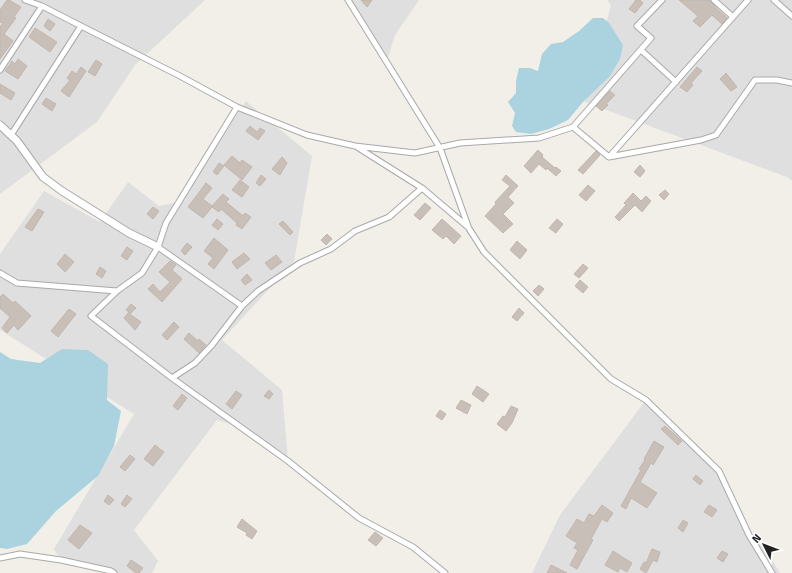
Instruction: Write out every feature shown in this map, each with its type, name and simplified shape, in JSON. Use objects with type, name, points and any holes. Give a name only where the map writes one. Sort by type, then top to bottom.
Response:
[{"type":"street","points":[[25,0],[42,6],[180,76],[237,107],[307,135],[355,146],[415,153],[460,143],[539,138],[573,127],[651,38],[637,26],[662,0]]},
{"type":"street","points":[[348,0],[440,148],[468,227],[484,252],[611,379],[646,400],[718,471],[749,535],[772,573]]},
{"type":"street","points":[[714,0],[733,17]]},
{"type":"street","points":[[609,157],[748,0]]},
{"type":"street","points":[[774,0],[792,16]]},
{"type":"street","points":[[0,70],[42,6]]},
{"type":"street","points":[[11,135],[81,26]]},
{"type":"street","points":[[641,50],[676,82]]},
{"type":"street","points":[[609,157],[701,140],[716,134],[755,80],[777,80],[792,83]]},
{"type":"street","points":[[237,107],[166,223],[158,247],[142,273],[117,291],[91,316],[172,378],[288,461],[359,518],[413,547],[445,573]]},
{"type":"street","points":[[0,125],[17,142],[43,177],[62,191],[129,233],[158,247],[242,306]]},
{"type":"street","points":[[573,127],[609,157]]},
{"type":"street","points":[[355,146],[422,188],[468,227]]},
{"type":"street","points":[[172,378],[195,363],[212,345],[242,306],[258,291],[300,263],[331,249],[355,231],[388,216],[422,188]]},
{"type":"street","points":[[0,273],[17,283],[117,291]]},
{"type":"street","points":[[0,558],[20,554],[61,560],[111,571],[114,573]]},
{"type":"shaded area","points":[[0,0],[205,0],[135,65],[97,122],[0,194]]},
{"type":"shaded area","points":[[348,0],[419,0],[395,35],[387,61]]},
{"type":"shaded area","points":[[607,0],[792,0],[792,181],[787,177],[585,102],[611,5]]},
{"type":"shaded area","points":[[246,101],[312,156],[294,262],[222,340],[282,390],[288,461],[242,427],[217,420],[134,530],[158,561],[152,573],[114,573],[61,560],[54,549],[134,414],[0,330],[0,254],[44,191],[100,222],[128,182],[159,206],[178,202]]},
{"type":"shaded area","points":[[645,401],[719,470],[752,534],[771,558],[780,573],[532,573],[560,515]]},
{"type":"water","points":[[593,18],[603,18],[609,23],[623,45],[620,59],[610,76],[583,102],[568,120],[549,129],[531,134],[516,132],[512,126],[515,113],[508,102],[516,93],[516,81],[519,68],[530,68],[538,71],[542,54],[551,44],[563,42],[579,31]]},
{"type":"water","points":[[62,349],[88,350],[108,364],[107,400],[121,411],[114,446],[98,476],[56,511],[27,544],[7,549],[0,548],[0,352],[11,359],[40,363]]},
{"type":"building","points":[[7,0],[21,7],[14,17],[16,18],[4,34],[13,41],[0,59],[0,27],[3,23],[0,22],[0,10]]},
{"type":"building","points":[[361,0],[372,0],[367,7]]},
{"type":"building","points":[[636,0],[640,0],[643,3],[635,13],[629,9]]},
{"type":"building","points":[[679,0],[710,0],[727,18],[722,24],[712,15],[700,27],[693,21],[698,16]]},
{"type":"building","points":[[48,19],[55,24],[50,31],[44,26]]},
{"type":"building","points":[[35,28],[57,42],[50,52],[29,37]]},
{"type":"building","points":[[18,59],[27,66],[18,79],[5,71],[12,61],[15,64]]},
{"type":"building","points":[[96,60],[102,64],[95,76],[88,72]]},
{"type":"building","points":[[81,67],[86,71],[69,97],[61,91],[70,80],[67,78],[72,71],[76,74]]},
{"type":"building","points":[[697,67],[702,71],[691,83],[693,85],[687,92],[680,87]]},
{"type":"building","points":[[726,73],[737,87],[731,91],[720,79]]},
{"type":"building","points":[[0,84],[15,93],[11,100],[0,93]]},
{"type":"building","points":[[610,91],[615,95],[606,104],[608,105],[602,111],[596,106]]},
{"type":"building","points":[[46,98],[56,104],[52,111],[42,104]]},
{"type":"building","points":[[250,126],[257,132],[260,128],[265,131],[258,140],[246,131]]},
{"type":"building","points":[[538,150],[543,155],[542,157],[561,171],[556,176],[547,168],[546,170],[539,164],[531,173],[524,166]]},
{"type":"building","points":[[596,151],[600,155],[583,174],[578,170]]},
{"type":"building","points":[[232,156],[240,163],[242,160],[252,167],[242,180],[224,165]]},
{"type":"building","points":[[282,157],[287,163],[280,175],[272,169]]},
{"type":"building","points":[[219,163],[224,166],[217,175],[213,172]]},
{"type":"building","points":[[640,165],[645,171],[640,177],[634,172]]},
{"type":"building","points":[[261,175],[266,179],[260,186],[256,183]]},
{"type":"building","points":[[506,175],[518,186],[508,197],[514,203],[503,214],[513,224],[503,233],[485,216],[496,204],[495,202],[510,186],[502,180]]},
{"type":"building","points":[[240,180],[249,187],[242,197],[232,190]]},
{"type":"building","points":[[206,183],[212,188],[203,199],[212,206],[223,194],[229,199],[226,202],[243,216],[245,213],[251,217],[242,229],[236,225],[237,223],[221,209],[219,212],[212,207],[203,218],[188,207]]},
{"type":"building","points":[[588,185],[595,191],[586,201],[579,195]]},
{"type":"building","points":[[665,190],[669,194],[664,200],[659,195]]},
{"type":"building","points":[[633,193],[641,201],[646,196],[651,201],[642,212],[635,205],[619,221],[615,217],[626,205],[624,203]]},
{"type":"building","points":[[425,203],[431,208],[420,220],[414,215]]},
{"type":"building","points":[[153,207],[159,211],[153,219],[147,214]]},
{"type":"building","points":[[38,209],[44,212],[32,231],[25,227]]},
{"type":"building","points":[[217,219],[223,224],[218,230],[212,225]]},
{"type":"building","points":[[442,219],[461,236],[454,244],[446,236],[443,239],[432,230]]},
{"type":"building","points":[[557,219],[563,224],[556,233],[549,228]]},
{"type":"building","points":[[283,221],[293,232],[290,235],[279,224]]},
{"type":"building","points":[[327,234],[332,239],[326,245],[321,240]]},
{"type":"building","points":[[214,238],[228,250],[214,269],[208,264],[213,258],[204,251]]},
{"type":"building","points":[[517,241],[527,250],[520,259],[510,250]]},
{"type":"building","points":[[187,243],[192,247],[185,255],[181,251]]},
{"type":"building","points":[[127,247],[133,251],[127,260],[121,256]]},
{"type":"building","points":[[244,253],[250,259],[237,269],[232,262]]},
{"type":"building","points":[[65,254],[74,262],[65,272],[57,264]]},
{"type":"building","points":[[276,255],[282,262],[271,270],[265,263]]},
{"type":"building","points":[[170,261],[176,265],[172,270],[182,279],[162,302],[148,289],[153,284],[160,292],[170,282],[159,272]]},
{"type":"building","points":[[583,264],[588,268],[579,278],[574,274]]},
{"type":"building","points":[[100,267],[106,271],[102,278],[96,274]]},
{"type":"building","points":[[247,274],[252,280],[245,285],[241,280]]},
{"type":"building","points":[[580,280],[588,287],[583,293],[575,286]]},
{"type":"building","points":[[539,285],[544,289],[538,296],[533,291]]},
{"type":"building","points":[[3,294],[13,303],[15,301],[31,316],[18,330],[14,325],[7,333],[2,328],[10,317],[0,308],[0,297]]},
{"type":"building","points":[[131,304],[136,308],[130,314],[141,322],[135,330],[124,318],[129,312],[126,310]]},
{"type":"building","points":[[519,308],[524,313],[517,321],[512,317]]},
{"type":"building","points":[[69,309],[76,314],[58,337],[51,331]]},
{"type":"building","points":[[174,322],[179,327],[167,340],[162,335]]},
{"type":"building","points":[[189,333],[198,341],[199,339],[206,345],[199,353],[184,339]]},
{"type":"building","points":[[477,386],[489,394],[483,402],[472,394]]},
{"type":"building","points":[[269,390],[273,394],[269,399],[264,396]]},
{"type":"building","points":[[236,391],[242,395],[232,409],[226,404]]},
{"type":"building","points":[[182,394],[187,398],[178,410],[173,406]]},
{"type":"building","points":[[461,400],[471,405],[467,414],[456,408]]},
{"type":"building","points":[[511,406],[518,409],[512,423],[506,431],[497,424],[503,416],[505,417]]},
{"type":"building","points":[[440,410],[446,414],[442,420],[436,416]]},
{"type":"building","points":[[665,426],[682,441],[678,445],[661,429]]},
{"type":"building","points":[[654,441],[664,447],[653,465],[651,463],[640,482],[657,493],[647,508],[631,498],[626,509],[621,506],[641,470],[639,469]]},
{"type":"building","points":[[155,445],[164,452],[153,466],[144,459]]},
{"type":"building","points":[[130,455],[135,459],[125,471],[120,467]]},
{"type":"building","points":[[696,475],[703,481],[700,485],[693,479]]},
{"type":"building","points":[[108,495],[114,500],[109,505],[104,501]]},
{"type":"building","points":[[127,495],[132,499],[125,507],[121,504]]},
{"type":"building","points":[[602,505],[613,513],[607,522],[602,519],[591,539],[593,540],[577,569],[570,565],[578,550],[574,548],[577,543],[566,536],[577,519],[584,523],[589,514],[594,516]]},
{"type":"building","points":[[709,505],[717,510],[712,517],[704,512]]},
{"type":"building","points":[[242,519],[257,531],[252,539],[246,535],[247,533],[237,527]]},
{"type":"building","points":[[683,520],[688,523],[683,532],[678,528]]},
{"type":"building","points":[[80,525],[92,533],[79,549],[68,540]]},
{"type":"building","points":[[375,532],[383,538],[376,546],[368,540]]},
{"type":"building","points":[[652,549],[660,552],[657,562],[653,560],[646,573],[640,569],[644,562],[646,563]]},
{"type":"building","points":[[613,551],[632,563],[627,572],[620,568],[618,572],[605,565]]},
{"type":"building","points":[[722,551],[728,554],[723,562],[717,558]]},
{"type":"building","points":[[131,560],[143,568],[139,573],[136,573],[127,566]]},
{"type":"building","points":[[551,565],[567,573],[547,573]]}]
